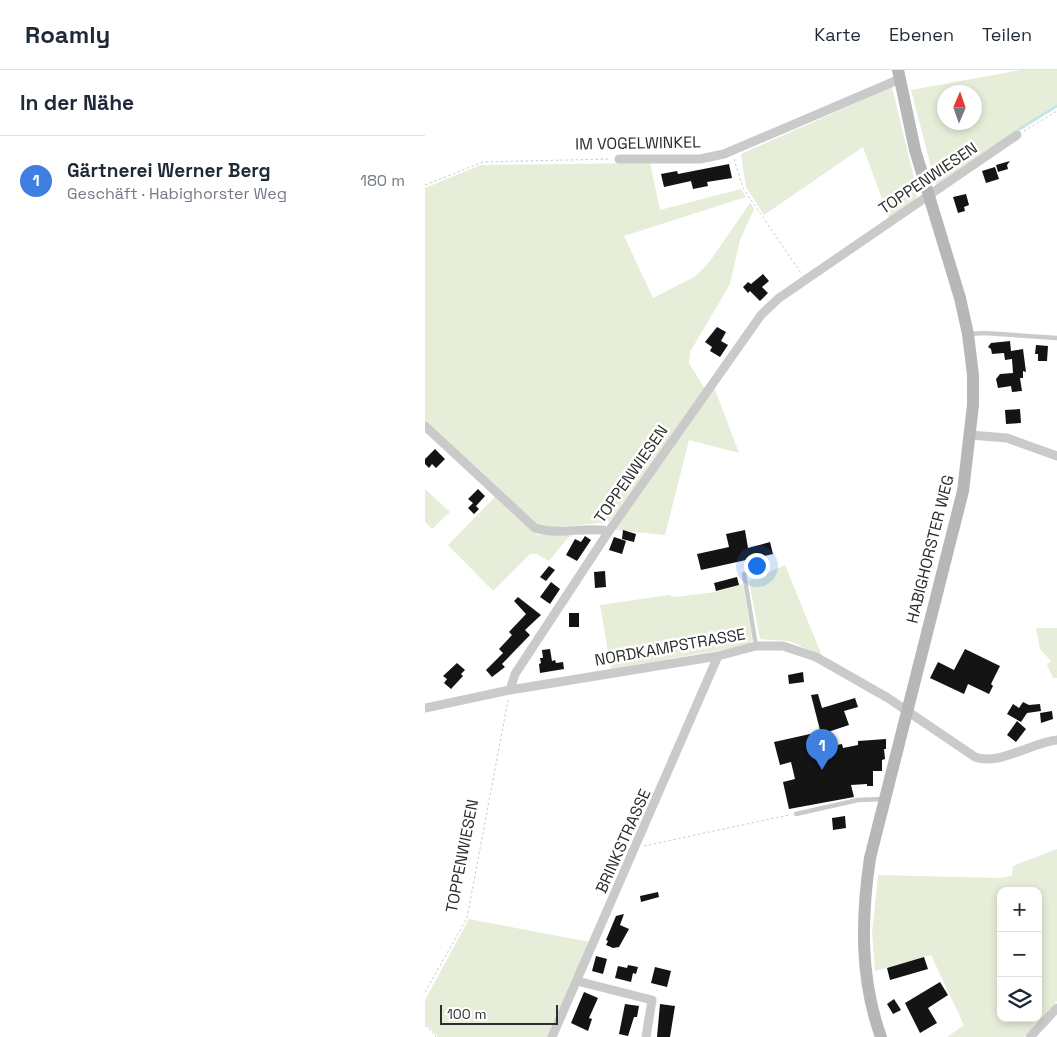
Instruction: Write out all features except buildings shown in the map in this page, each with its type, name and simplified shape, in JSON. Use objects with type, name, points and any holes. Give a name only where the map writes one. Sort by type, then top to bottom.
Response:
[{"type":"street","name":"IM VOGELWINKEL","points":[[619,158],[700,159],[732,152],[901,75]]},
{"type":"street","name":"HABIGHORSTER WEG","points":[[881,1037],[868,986],[863,933],[870,858],[963,491],[971,435],[973,375],[961,298],[929,197],[901,75]]},
{"type":"street","name":"TOPPENWIESEN","points":[[510,690],[515,674],[609,531],[761,315],[779,298],[1017,135]]},
{"type":"street","points":[[425,426],[535,528],[550,531],[594,528],[609,531]]},
{"type":"street","points":[[971,435],[1007,438],[1057,456]]},
{"type":"street","name":"NORDKAMPSTRASSE","points":[[425,708],[510,690],[718,656],[756,646],[783,646],[799,650],[824,662],[906,710],[975,757],[983,760],[997,759],[1035,744],[1057,740]]},
{"type":"street","name":"BRINKSTRASSE","points":[[552,1037],[636,848],[718,656]]},
{"type":"street","points":[[577,981],[652,1000],[646,1037]]},
{"type":"street","points":[[1030,1037],[1057,1008]]},
{"type":"lane","points":[[968,334],[984,333],[1057,338]]},
{"type":"lane","points":[[744,574],[756,646]]},
{"type":"lane","points":[[796,814],[858,800],[884,800]]},
{"type":"path","points":[[1017,135],[1057,111]]},
{"type":"path","points":[[732,152],[743,188],[805,280]]},
{"type":"path","name":"IM VOGELWINKEL","points":[[425,185],[483,162],[619,158]]},
{"type":"path","name":"TOPPENWIESEN","points":[[425,992],[467,918],[510,690]]},
{"type":"path","points":[[636,848],[796,814]]},
{"type":"path","points":[[425,1025],[436,1037]]},
{"type":"green space","points":[[1021,70],[1057,70],[1057,107],[936,186],[911,90],[937,85],[937,130],[982,130],[982,85],[938,85]]},
{"type":"green space","points":[[892,87],[918,194],[916,199],[889,218],[863,147],[764,215],[746,187],[741,154]]},
{"type":"green space","points":[[650,163],[660,210],[741,189],[746,197],[624,236],[653,298],[696,276],[710,261],[750,203],[754,209],[740,240],[730,284],[690,352],[689,363],[705,389],[609,522],[550,528],[539,526],[425,422],[425,188],[481,165]]},
{"type":"green space","points":[[714,387],[739,453],[689,440],[665,535],[615,530]]},
{"type":"green space","points":[[425,489],[450,512],[432,529],[425,522]]},
{"type":"green space","points":[[495,497],[538,535],[571,534],[549,561],[537,554],[530,554],[493,591],[448,545]]},
{"type":"green space","points":[[785,565],[822,656],[790,641],[760,639],[749,581]]},
{"type":"green space","points":[[743,584],[752,639],[750,645],[611,669],[600,605],[669,595],[674,597],[716,592]]},
{"type":"green space","points":[[1036,628],[1057,628],[1057,678],[1053,678],[1047,665],[1051,661],[1040,649]]},
{"type":"green space","points":[[1057,849],[1057,1001],[1042,1017],[1042,887],[997,887],[997,1022],[1038,1022],[1024,1037],[947,1037],[964,1025],[931,955],[875,971],[872,933],[878,875],[998,878],[1012,876],[1013,866]]},
{"type":"green space","points":[[469,919],[590,942],[548,1037],[438,1037],[425,1024],[425,1000]]},
{"type":"waterway","points":[[1019,129],[1057,106]]},
{"type":"place","name":"Gärtnerei Werner Berg","points":[[822,770]]}]
